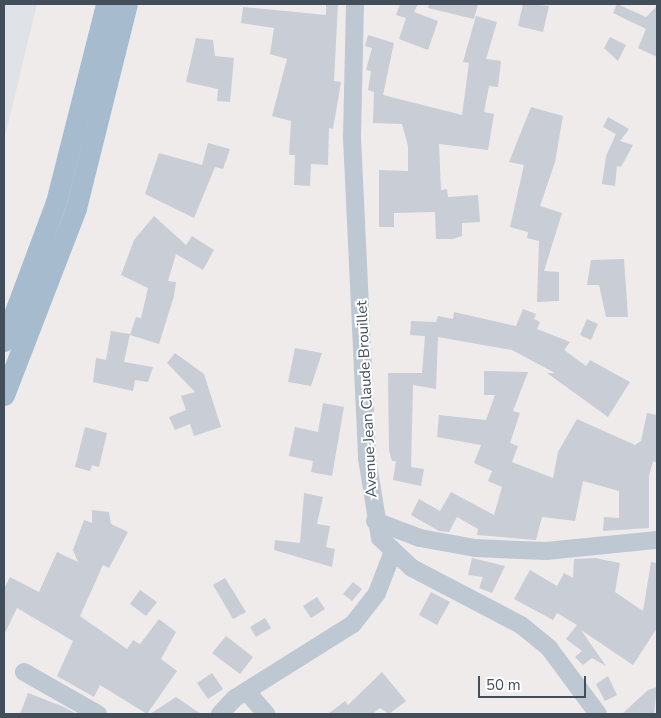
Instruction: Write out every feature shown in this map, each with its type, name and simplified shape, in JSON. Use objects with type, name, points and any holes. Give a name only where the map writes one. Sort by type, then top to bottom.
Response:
[{"type":"main road","points":[[4,341],[56,202],[106,4]]},
{"type":"main road","points":[[4,395],[76,208],[127,4]]},
{"type":"street","name":"Avenue Jean Claude Brouillet","points":[[355,4],[352,137],[367,458],[376,521],[392,554]]},
{"type":"street","points":[[376,521],[420,538],[475,548],[546,551],[657,540]]},
{"type":"street","points":[[220,714],[235,698],[248,693],[353,624],[377,593],[392,554],[521,625],[549,648],[598,714]]},
{"type":"street","points":[[24,672],[98,714]]},
{"type":"street","points":[[248,693],[266,714]]},
{"type":"shaded area","points":[[4,4],[37,4],[4,141]]},
{"type":"building","points":[[326,4],[338,4],[334,81],[341,82],[333,129],[329,128],[328,165],[311,164],[310,186],[294,185],[295,155],[289,155],[291,121],[272,116],[287,59],[270,54],[274,28],[241,23],[243,7],[326,15]]},
{"type":"building","points":[[400,4],[418,4],[414,12],[438,21],[428,50],[399,39],[406,18],[396,15]]},
{"type":"building","points":[[429,4],[478,4],[474,19],[428,8]]},
{"type":"building","points":[[523,4],[549,6],[543,32],[518,26]]},
{"type":"building","points":[[617,4],[646,17],[657,6],[657,57],[638,48],[646,29],[613,13]]},
{"type":"building","points":[[476,16],[497,22],[486,59],[501,61],[498,87],[489,86],[484,112],[494,114],[488,150],[439,144],[441,190],[447,189],[448,197],[478,195],[480,222],[462,223],[462,236],[453,239],[436,239],[435,212],[394,213],[394,227],[379,227],[379,170],[408,171],[408,146],[402,124],[373,123],[374,92],[368,90],[371,71],[366,70],[372,48],[365,46],[368,35],[394,43],[383,95],[462,115],[469,63],[463,62]]},
{"type":"building","points":[[610,37],[626,45],[618,61],[604,48]]},
{"type":"building","points":[[196,38],[213,40],[215,56],[234,58],[230,102],[217,101],[218,89],[186,82]]},
{"type":"building","points":[[531,107],[563,116],[555,162],[540,206],[562,213],[544,271],[559,272],[559,301],[537,302],[539,241],[527,238],[528,232],[510,227],[524,165],[509,162]]},
{"type":"building","points":[[608,117],[629,129],[620,141],[633,145],[621,167],[617,166],[615,186],[602,184],[606,156],[616,134],[603,127]]},
{"type":"building","points":[[208,143],[230,149],[223,169],[215,167],[194,218],[145,194],[159,153],[202,165]]},
{"type":"building","points":[[154,216],[186,245],[192,236],[214,250],[203,270],[176,254],[168,281],[176,282],[174,296],[159,344],[130,335],[136,317],[141,318],[148,288],[121,275],[134,240]]},
{"type":"building","points":[[624,259],[628,317],[606,317],[599,285],[587,285],[591,260]]},
{"type":"building","points":[[523,309],[536,314],[534,319],[540,322],[537,329],[570,342],[564,350],[586,366],[590,360],[630,382],[608,417],[547,373],[555,373],[512,350],[438,337],[436,389],[413,385],[411,467],[424,469],[421,486],[393,480],[396,461],[392,461],[389,451],[388,373],[422,373],[425,336],[410,335],[411,321],[436,322],[438,316],[453,319],[454,312],[516,326]]},
{"type":"building","points":[[587,319],[598,324],[591,340],[580,335]]},
{"type":"building","points":[[111,331],[130,334],[124,362],[153,367],[148,382],[135,380],[133,391],[93,382],[96,358],[106,360]]},
{"type":"building","points":[[295,348],[322,353],[311,386],[288,382]]},
{"type":"building","points":[[175,353],[204,374],[221,427],[194,436],[190,424],[175,430],[169,417],[186,410],[181,396],[195,392],[167,363]]},
{"type":"building","points":[[484,371],[528,372],[513,411],[520,413],[510,443],[518,446],[512,462],[553,478],[558,452],[577,419],[635,445],[641,441],[647,413],[657,415],[657,463],[653,461],[649,476],[649,528],[603,531],[604,517],[619,518],[619,491],[583,481],[575,521],[542,517],[536,540],[477,535],[478,529],[457,517],[449,532],[439,531],[411,515],[419,499],[440,511],[451,492],[494,515],[502,487],[488,481],[492,471],[474,463],[481,445],[437,437],[439,415],[486,420],[495,395],[484,395]]},
{"type":"building","points":[[323,403],[344,407],[332,476],[311,472],[313,461],[289,456],[295,427],[318,432]]},
{"type":"building","points":[[85,427],[107,433],[99,467],[92,465],[90,471],[75,467]]},
{"type":"building","points":[[304,493],[323,497],[317,524],[330,526],[326,547],[335,549],[332,567],[274,550],[275,540],[300,543]]},
{"type":"building","points":[[92,510],[109,512],[111,524],[128,532],[109,568],[103,565],[80,616],[127,649],[133,640],[140,644],[159,619],[176,632],[161,659],[177,671],[147,714],[100,685],[94,697],[57,676],[73,641],[17,608],[4,635],[4,589],[10,577],[39,592],[57,552],[78,562],[73,550],[84,520],[92,523]]},
{"type":"building","points":[[472,558],[505,566],[492,593],[479,588],[483,577],[468,575]]},
{"type":"building","points":[[595,558],[620,563],[615,592],[643,611],[651,562],[657,563],[657,628],[633,665],[581,630],[606,666],[592,658],[583,665],[575,657],[582,651],[566,639],[577,625],[557,613],[553,620],[514,599],[530,570],[557,586],[564,573],[573,578],[574,559]]},
{"type":"building","points":[[225,578],[246,612],[233,619],[213,585]]},
{"type":"building","points":[[353,582],[362,589],[352,601],[343,594]]},
{"type":"building","points":[[140,590],[157,602],[146,616],[130,604]]},
{"type":"building","points":[[431,592],[450,602],[437,625],[419,615]]},
{"type":"building","points":[[317,597],[325,609],[311,618],[303,606]]},
{"type":"building","points":[[265,618],[271,628],[256,637],[250,627]]},
{"type":"building","points":[[226,636],[253,657],[240,674],[212,653]]},
{"type":"building","points":[[382,672],[406,701],[389,714],[380,708],[372,714],[328,714],[345,701],[348,705]]},
{"type":"building","points":[[212,673],[223,689],[208,699],[197,683]]},
{"type":"building","points":[[608,676],[617,695],[605,701],[596,684]]},
{"type":"building","points":[[657,687],[654,714],[622,714],[648,690]]},
{"type":"building","points":[[28,693],[64,707],[77,714],[20,714]]},
{"type":"building","points":[[176,697],[201,714],[150,714]]}]
